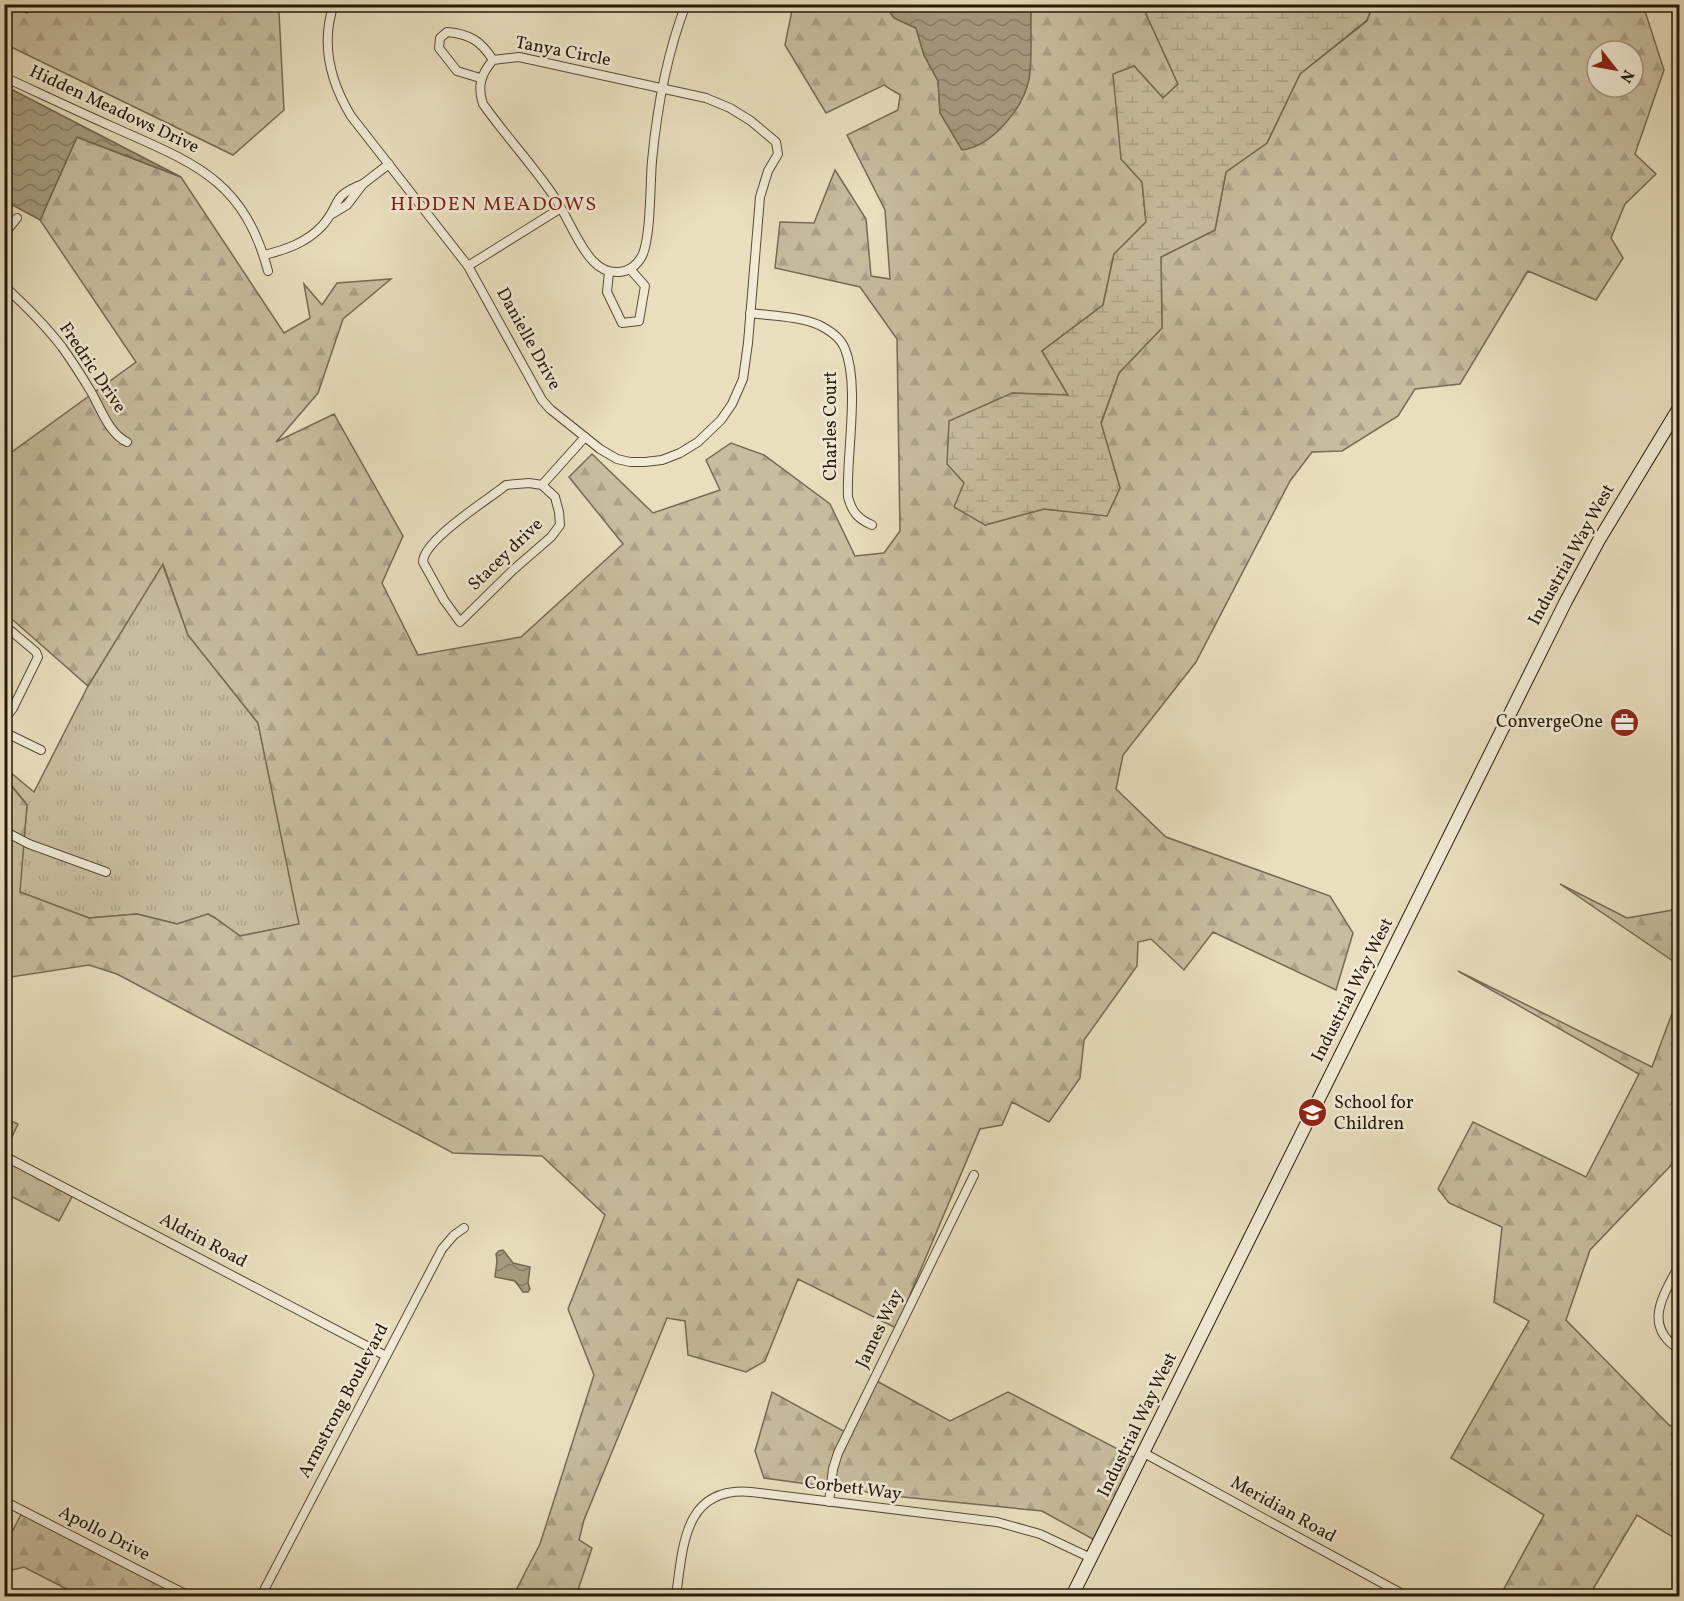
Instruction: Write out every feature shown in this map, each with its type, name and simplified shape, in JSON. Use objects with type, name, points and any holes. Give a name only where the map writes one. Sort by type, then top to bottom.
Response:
[{"type":"street","name":"Danielle Drive","points":[[334,4],[327,37],[328,54],[333,81],[351,116],[468,266],[542,400],[585,437],[612,456],[636,463],[670,457],[698,442],[721,420],[740,387],[745,368],[760,197],[768,171],[778,154],[776,142],[751,121],[729,108],[706,98],[663,89]]},
{"type":"street","points":[[493,60],[482,44],[476,40],[447,32],[440,38],[439,48],[457,71],[480,78],[483,104],[553,195],[593,261],[609,272],[622,272],[630,269],[640,259],[645,247],[655,134],[675,38],[686,4]]},
{"type":"street","name":"Tanya Circle","points":[[480,78],[493,60],[519,57],[663,89]]},
{"type":"street","name":"Hidden Meadows Drive","points":[[4,76],[170,152],[207,173],[229,194],[243,212],[255,232],[268,271]]},
{"type":"street","points":[[264,255],[301,243],[317,231],[331,214],[339,196],[363,184],[389,164]]},
{"type":"street","points":[[468,266],[561,208]]},
{"type":"street","points":[[4,234],[16,218]]},
{"type":"street","points":[[609,272],[607,292],[622,323],[639,321],[645,286],[630,269]]},
{"type":"street","name":"Fredric Drive","points":[[4,286],[34,314],[62,347],[83,378],[108,423],[127,442]]},
{"type":"street","name":"Charles Court","points":[[750,313],[816,324],[833,334],[843,345],[850,368],[852,389],[848,496],[858,519],[872,525]]},
{"type":"street","name":"Industrial Way West","points":[[1072,1596],[1566,601],[1599,540],[1680,406]]},
{"type":"street","points":[[542,485],[585,437]]},
{"type":"street","name":"Stacey drive","points":[[529,483],[542,485],[551,493],[557,504],[560,521],[555,534],[513,570],[460,622],[444,600],[423,561],[423,554],[449,528],[506,485],[529,483]]},
{"type":"street","points":[[4,625],[36,652],[38,657],[13,708],[4,720]]},
{"type":"street","points":[[4,732],[41,750]]},
{"type":"street","points":[[4,831],[34,847],[106,872]]},
{"type":"street","name":"Aldrin Road","points":[[4,1156],[386,1356]]},
{"type":"street","name":"James Way","points":[[829,1502],[833,1469],[838,1453],[974,1175]]},
{"type":"street","name":"Armstrong Boulevard","points":[[261,1596],[442,1249],[454,1235],[464,1228]]},
{"type":"street","points":[[1680,1264],[1662,1297],[1658,1315],[1661,1330],[1666,1339],[1680,1350]]},
{"type":"street","name":"Meridian Road","points":[[1144,1454],[1406,1596]]},
{"type":"street","name":"Corbett Way","points":[[676,1596],[686,1531],[700,1509],[725,1494],[744,1492],[997,1522],[1040,1534],[1091,1558]]},
{"type":"street","name":"Apollo Drive","points":[[4,1501],[189,1596]]},
{"type":"green space","points":[[31,4],[282,5],[279,12],[284,110],[233,155],[5,44],[5,5],[27,13]]},
{"type":"green space","points":[[793,5],[885,5],[894,18],[916,28],[924,55],[938,81],[940,113],[1029,80],[1031,5],[1142,5],[1178,84],[1163,98],[1134,66],[1121,159],[1142,182],[1146,222],[1114,254],[1103,305],[1042,351],[1068,395],[1012,393],[964,483],[985,525],[1044,509],[1107,515],[1120,488],[1101,424],[1119,373],[1162,328],[1161,257],[1215,230],[1226,172],[1267,143],[1300,74],[1367,21],[1373,5],[1643,5],[1664,70],[1635,154],[1656,174],[1625,204],[1611,238],[1623,258],[1596,300],[1528,271],[1460,384],[1415,389],[1398,416],[1342,451],[1312,452],[1290,481],[1196,662],[1123,755],[1116,789],[1166,837],[1330,896],[1353,933],[1336,990],[1213,932],[1184,970],[1151,939],[1138,942],[1137,966],[1084,1040],[1080,1078],[1049,1122],[1012,1102],[1002,1125],[980,1129],[896,1328],[798,1279],[765,1361],[746,1372],[688,1355],[685,1321],[667,1318],[584,1520],[579,1540],[592,1548],[576,1596],[513,1596],[540,1544],[594,1375],[568,1309],[605,1215],[542,1156],[453,1153],[117,974],[89,965],[5,978],[4,777],[27,805],[20,892],[89,918],[137,914],[177,924],[208,914],[240,936],[299,924],[258,723],[188,635],[163,564],[88,686],[5,613],[5,457],[136,362],[40,220],[77,137],[181,177],[284,333],[310,318],[304,284],[322,305],[337,283],[391,279],[343,319],[318,393],[276,442],[334,414],[403,536],[382,583],[418,655],[521,637],[623,544],[569,477],[592,454],[653,513],[720,490],[706,460],[731,443],[764,455],[830,504],[855,556],[884,553],[900,531],[897,339],[860,287],[775,268],[780,222],[814,223],[835,170],[866,219],[871,276],[890,279],[885,210],[847,135],[898,110],[900,95],[884,85],[826,113],[785,45]]},
{"type":"green space","points":[[1142,5],[1373,5],[1367,20],[1300,74],[1267,143],[1226,172],[1215,230],[1161,257],[1162,328],[1119,373],[1101,423],[1120,488],[1107,516],[1044,509],[985,525],[954,507],[964,483],[947,464],[949,421],[1012,393],[1068,395],[1042,351],[1103,305],[1114,254],[1146,222],[1142,182],[1121,159],[1113,74],[1134,66],[1163,98],[1178,84]]},
{"type":"green space","points":[[162,563],[188,635],[258,723],[300,924],[240,936],[208,914],[177,924],[137,914],[89,918],[19,892],[27,805],[5,777],[4,767],[34,792],[88,686]]},
{"type":"green space","points":[[1560,884],[1627,918],[1679,909],[1679,965]]},
{"type":"green space","points":[[1458,971],[1652,1067],[1679,995],[1679,1157],[1590,1250],[1566,1320],[1669,1425],[1679,1431],[1679,1541],[1637,1515],[1589,1596],[1500,1596],[1544,1515],[1451,1458],[1529,1321],[1494,1302],[1502,1227],[1449,1203],[1438,1189],[1473,1122],[1586,1177],[1639,1074]]},
{"type":"green space","points":[[5,1118],[18,1124],[5,1152]]},
{"type":"green space","points":[[4,1156],[75,1191],[59,1221],[5,1193]]},
{"type":"green space","points":[[873,1379],[950,1421],[1008,1392],[1137,1459],[1098,1542],[1042,1511],[903,1497],[764,1478],[755,1451],[772,1392],[847,1433]]},
{"type":"green space","points":[[24,1509],[183,1596],[80,1596],[24,1567],[8,1571],[5,1578],[5,1545]]},
{"type":"water","points":[[885,5],[1031,5],[1030,71],[1026,90],[1013,114],[995,134],[973,147],[962,150],[940,113],[938,81],[924,55],[916,28],[894,18]]},
{"type":"water","points":[[5,86],[181,177],[77,137],[40,220],[5,201]]},
{"type":"water","points":[[503,1250],[513,1263],[530,1267],[528,1292],[523,1292],[515,1281],[495,1277],[496,1254]]},
{"type":"place","name":"ConvergeOne","points":[[1624,722]]},
{"type":"place","name":"School for Children","points":[[1313,1113]]},
{"type":"district","name":"HIDDEN MEADOWS","points":[[494,205]]}]
